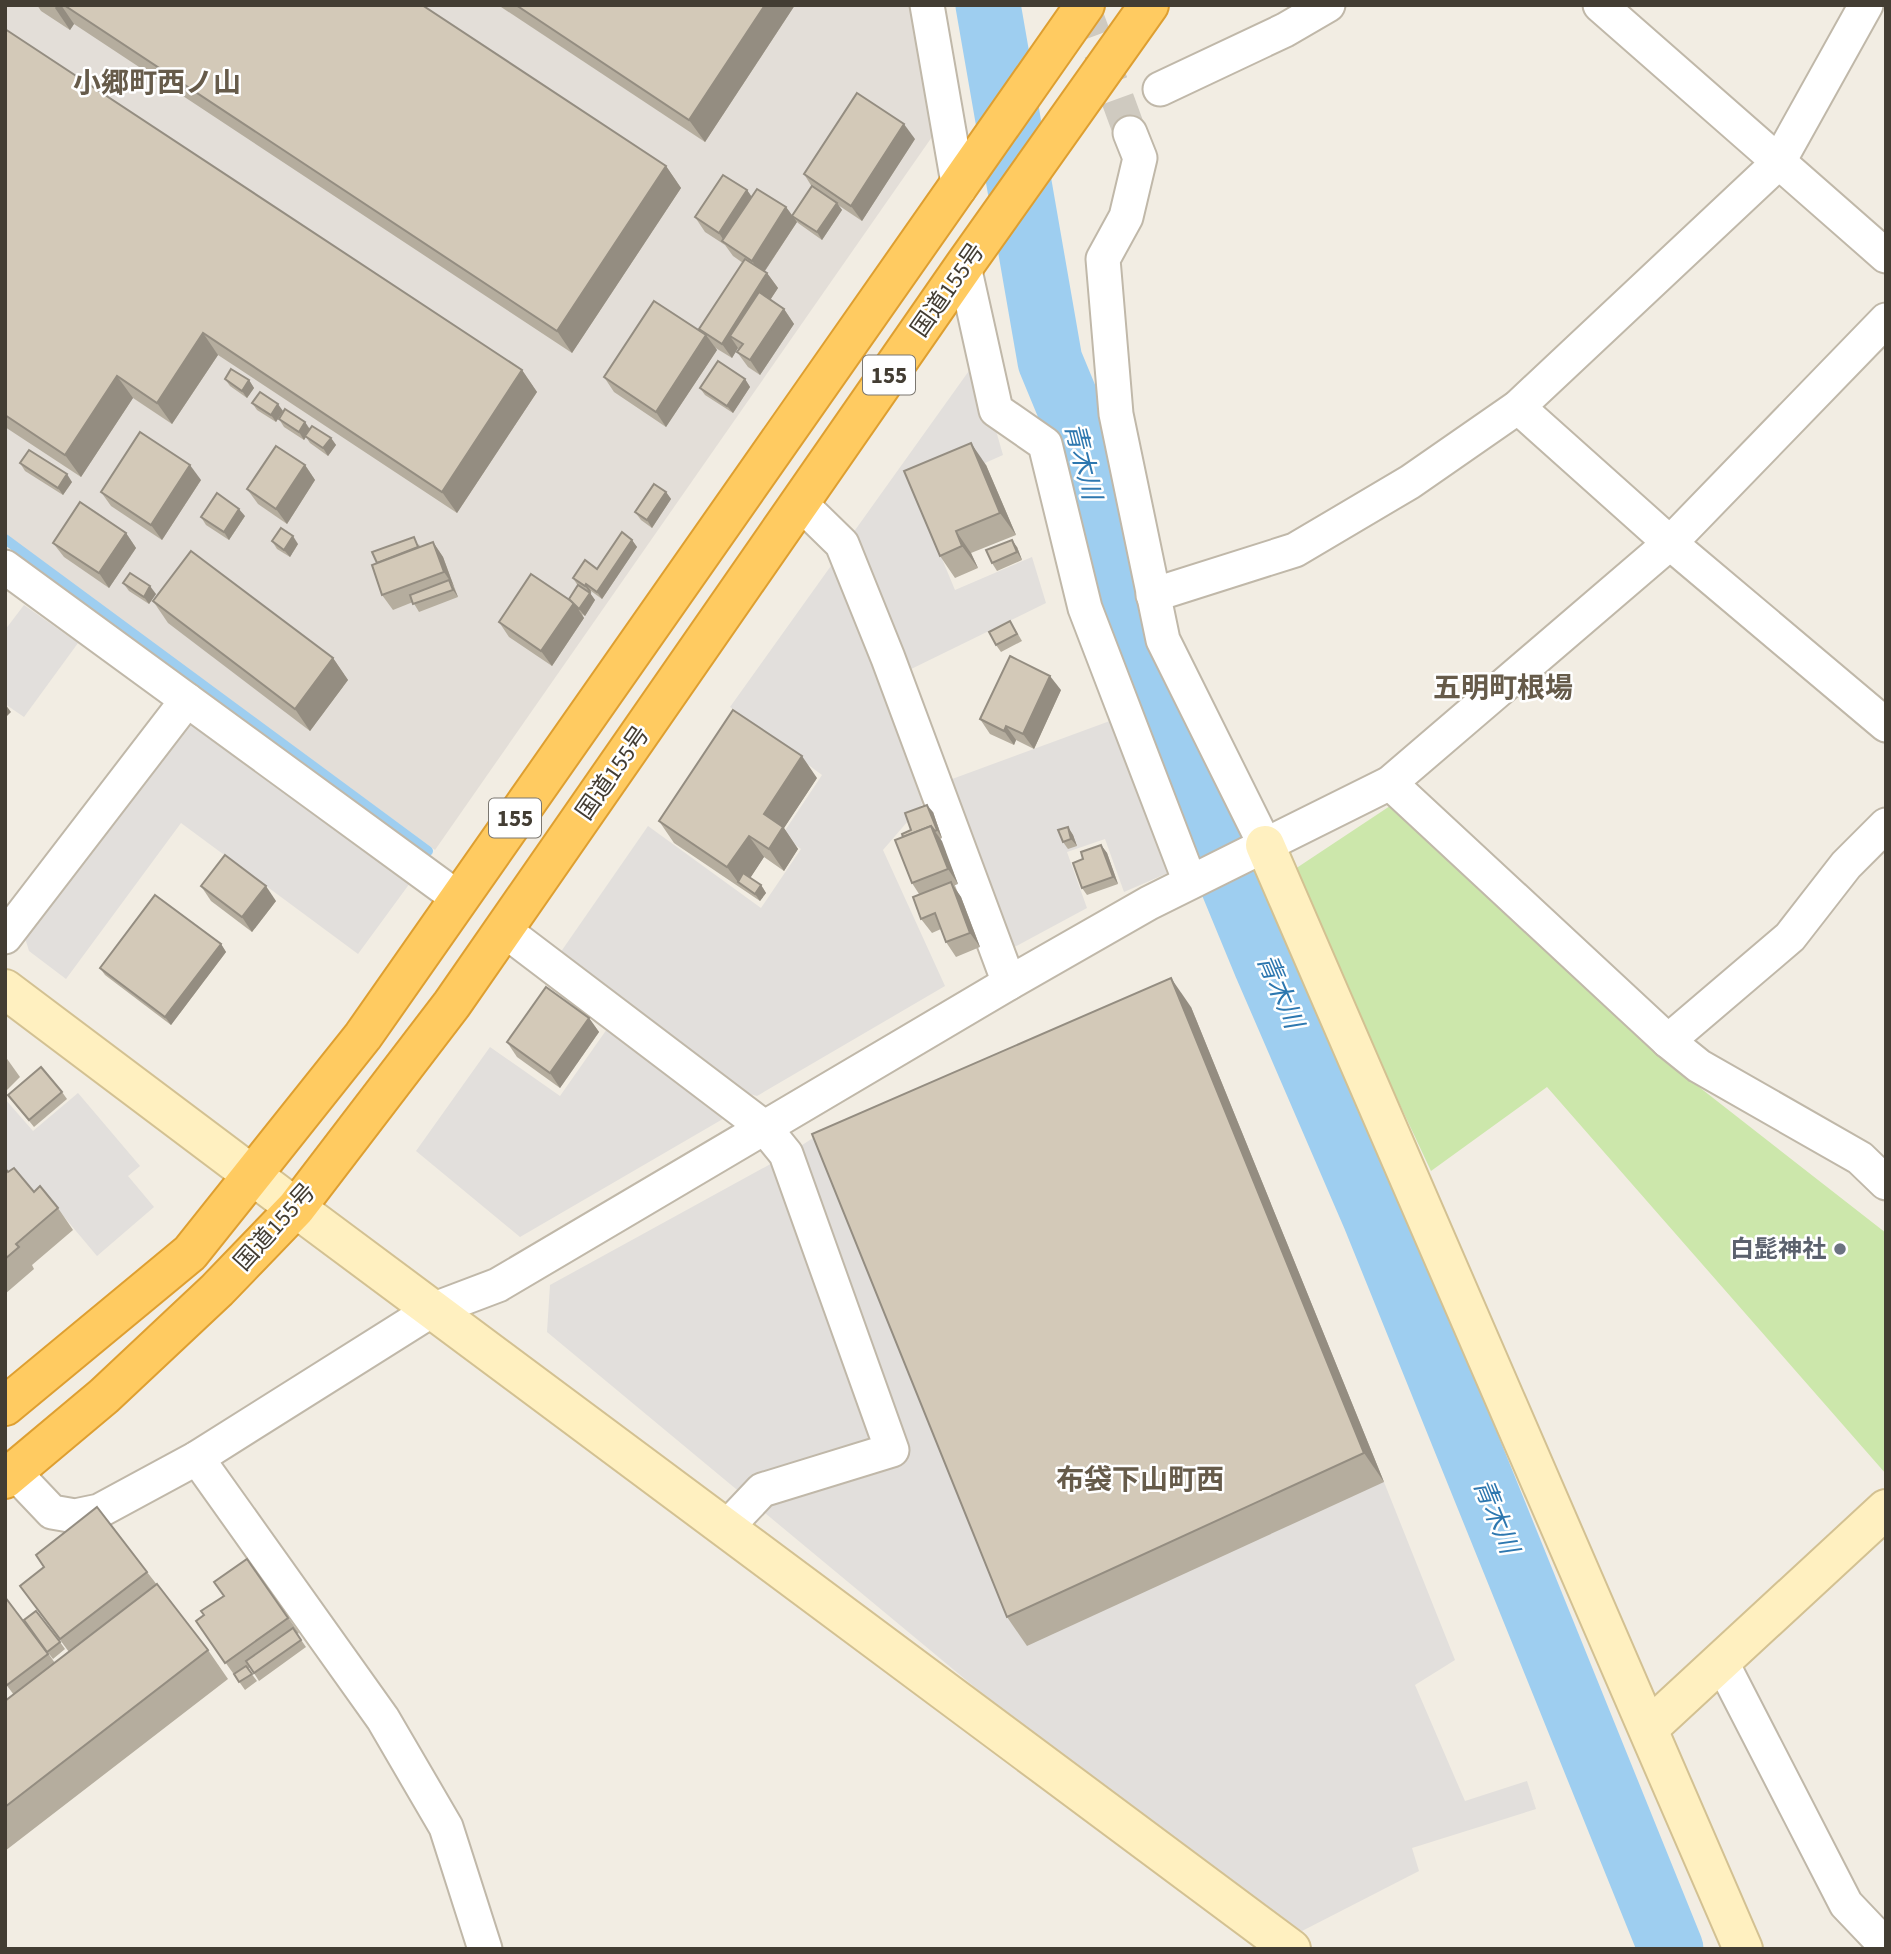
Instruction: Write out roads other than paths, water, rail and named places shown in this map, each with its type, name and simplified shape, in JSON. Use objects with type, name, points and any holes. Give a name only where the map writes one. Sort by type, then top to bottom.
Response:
[{"type":"highway","name":"国道155号","points":[[5,1406],[190,1253],[363,1036],[1086,5]]},
{"type":"highway","name":"国道155号","points":[[10,1476],[104,1396],[217,1290],[296,1208],[452,1004],[1149,5]]},
{"type":"street","points":[[928,5],[963,183]]},
{"type":"street","points":[[1160,89],[1285,30],[1328,5]]},
{"type":"street","points":[[1600,5],[1886,256]]},
{"type":"street","points":[[1153,595],[1295,550],[1410,482],[1518,407],[1778,163],[1866,5]]},
{"type":"street","points":[[1130,133],[1140,158],[1126,217],[1103,259],[1116,414],[1163,640],[1649,1728],[1743,1949]]},
{"type":"street","points":[[971,257],[996,410],[1045,444],[1085,608],[1196,879]]},
{"type":"street","points":[[10,1476],[52,1512],[75,1516],[99,1511],[197,1458],[432,1310],[498,1285],[1009,983],[1196,879],[1390,783],[1671,543],[1886,320]]},
{"type":"street","points":[[1518,407],[1671,543],[1886,725]]},
{"type":"street","points":[[800,503],[842,544],[888,658],[1009,983]]},
{"type":"street","points":[[5,567],[458,898]]},
{"type":"street","points":[[5,937],[187,700]]},
{"type":"street","points":[[1390,783],[1668,1041],[1699,1066],[1860,1158],[1886,1183]]},
{"type":"street","points":[[1668,1041],[1790,937],[1846,865],[1886,825]]},
{"type":"street","points":[[504,930],[765,1128],[786,1154],[892,1450],[762,1490],[726,1528]]},
{"type":"street","points":[[5,989],[1291,1949]]},
{"type":"street","points":[[197,1458],[383,1719],[446,1827],[485,1949]]},
{"type":"street","points":[[1649,1728],[1886,1509]]},
{"type":"street","points":[[1722,1663],[1846,1903],[1886,1946]]},
{"type":"waterway","name":"青木川","points":[[988,5],[1050,361],[1079,431],[1116,602],[1266,965],[1374,1215],[1671,1949]]},
{"type":"waterway","points":[[5,539],[428,851]]},
{"type":"tunnel","points":[[1083,5],[1130,133]]},
{"type":"place","name":"白髭神社","points":[[1840,1249]]},
{"type":"district","name":"小郷町西ノ山","points":[[157,83]]},
{"type":"district","name":"五明町根場","points":[[1503,688]]},
{"type":"district","name":"布袋下山町西","points":[[1140,1480]]}]
